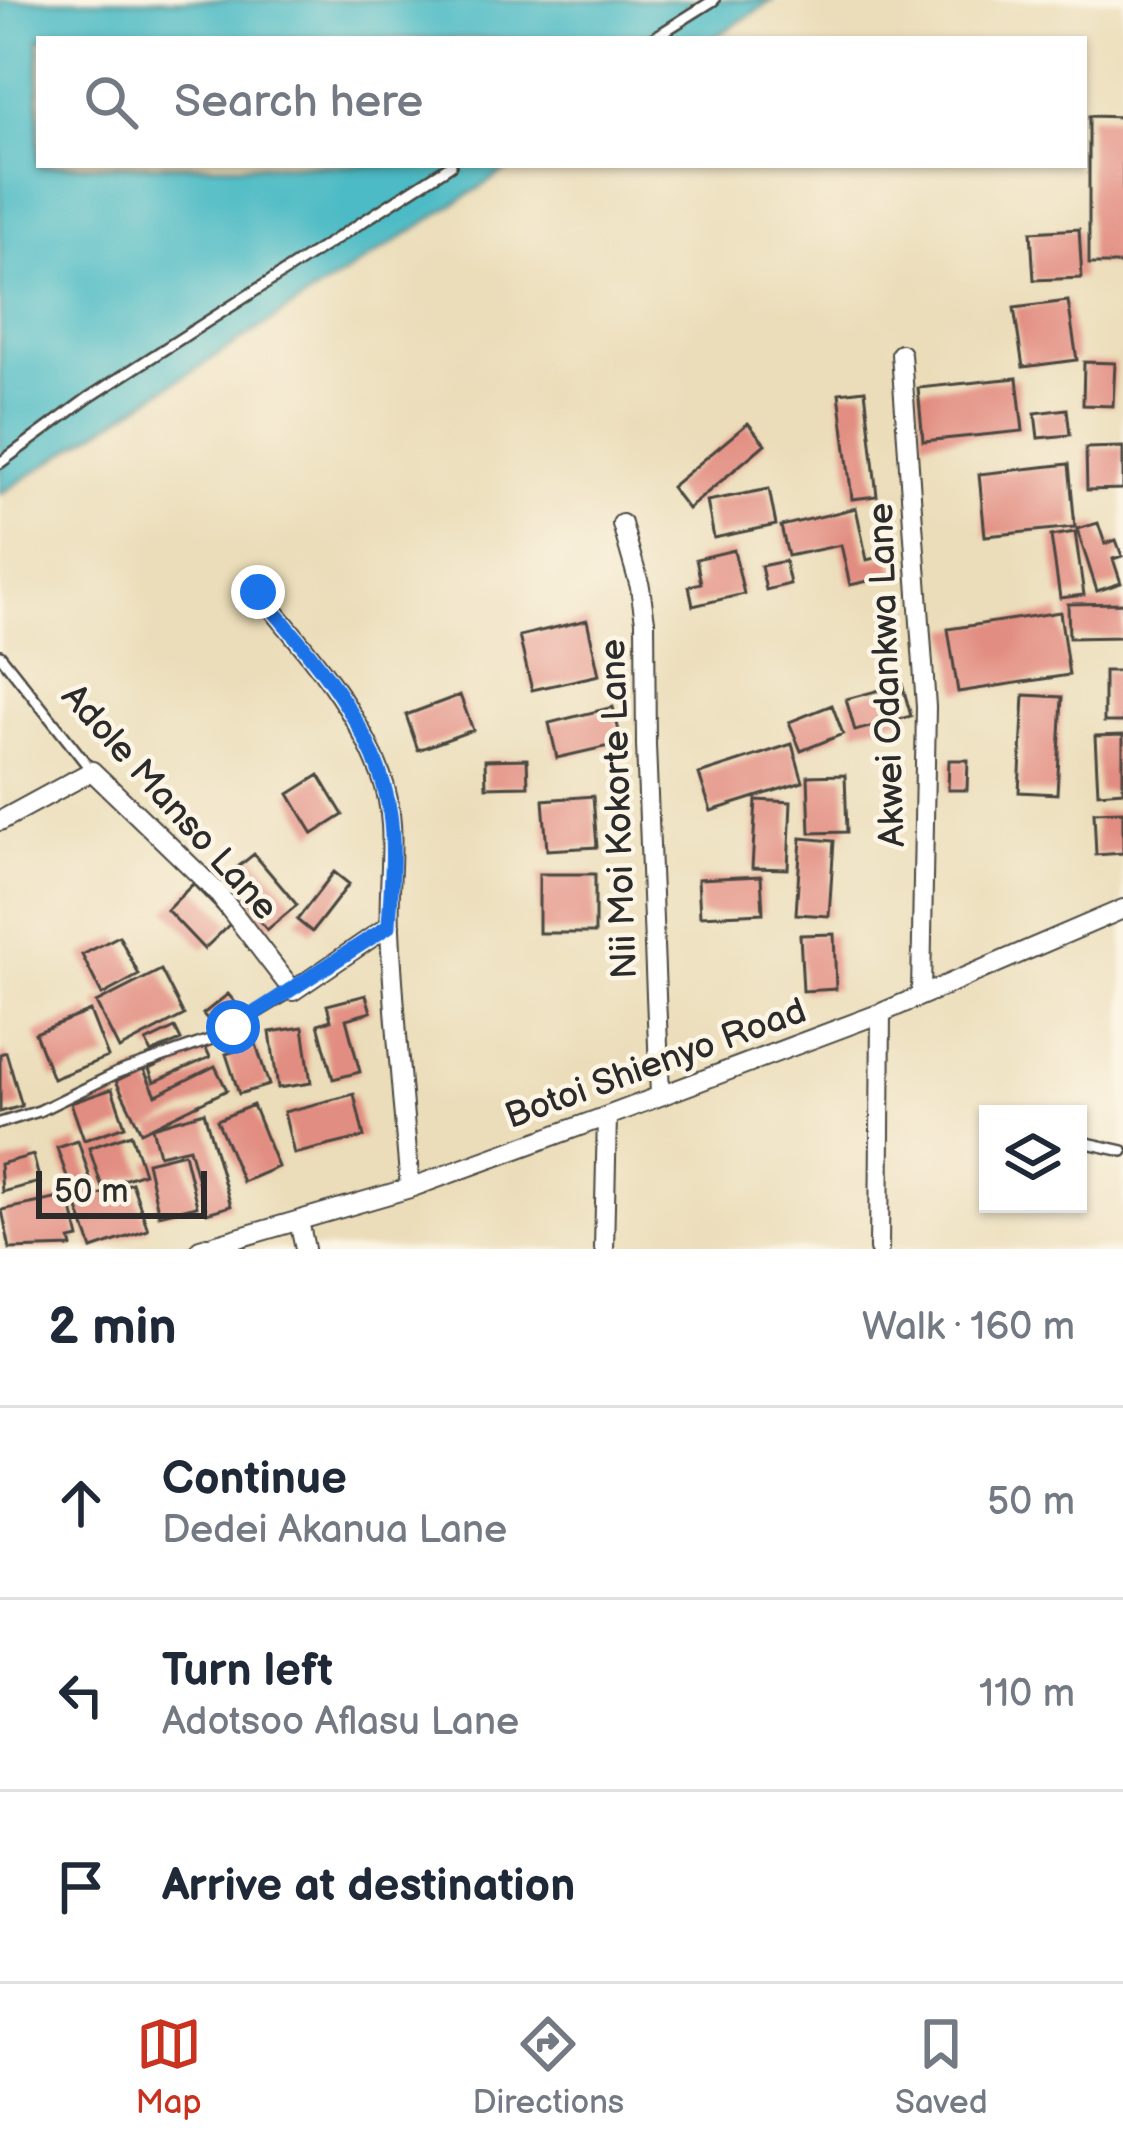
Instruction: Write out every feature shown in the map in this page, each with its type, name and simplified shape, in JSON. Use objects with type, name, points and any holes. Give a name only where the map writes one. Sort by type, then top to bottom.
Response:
[{"type":"street","name":"Akwei Odankwa Lane","points":[[901,354],[926,707],[921,994]]},
{"type":"street","name":"Nii Moi Kokorte Lane","points":[[622,524],[645,621],[660,1095]]},
{"type":"street","points":[[258,592],[309,652],[369,748],[382,778],[390,816],[389,926],[410,1188]]},
{"type":"street","points":[[0,821],[92,771]]},
{"type":"street","name":"Adole Manso Lane","points":[[92,771],[216,891],[293,991]]},
{"type":"street","name":"Botoi Shienyo Road","points":[[200,1249],[410,1188],[607,1116],[881,1013],[1123,909]]},
{"type":"street","points":[[293,991],[389,926]]},
{"type":"street","points":[[879,1249],[881,1013]]},
{"type":"street","points":[[604,1249],[607,1116]]},
{"type":"street","points":[[299,1221],[305,1249]]},
{"type":"lane","points":[[657,36],[714,0]]},
{"type":"lane","points":[[0,464],[88,398],[446,168]]},
{"type":"lane","name":"Adole Manso Lane","points":[[0,655],[92,771]]},
{"type":"lane","points":[[0,1123],[212,1039],[293,991]]},
{"type":"lane","points":[[1087,1144],[1123,1151]]},
{"type":"water","points":[[0,0],[773,0],[717,36],[36,36],[36,168],[510,168],[0,494]]},
{"type":"building","points":[[1089,116],[1123,117],[1123,264],[1089,264]]},
{"type":"building","points":[[1079,229],[1082,278],[1034,280],[1031,232]]},
{"type":"building","points":[[1068,301],[1077,360],[1023,367],[1014,308]]},
{"type":"building","points":[[1084,362],[1115,363],[1113,406],[1083,405]]},
{"type":"building","points":[[1017,378],[1023,431],[923,441],[918,388]]},
{"type":"building","points":[[865,390],[877,496],[852,499],[839,393]]},
{"type":"building","points":[[1067,409],[1070,435],[1038,438],[1035,413]]},
{"type":"building","points":[[748,423],[765,444],[688,509],[671,487]]},
{"type":"building","points":[[1123,447],[1123,489],[1087,490],[1086,448]]},
{"type":"building","points":[[1069,464],[1075,527],[985,536],[979,474]]},
{"type":"building","points":[[769,489],[776,525],[714,538],[707,501]]},
{"type":"building","points":[[856,508],[867,560],[891,554],[896,575],[850,585],[841,545],[788,556],[781,526]]},
{"type":"building","points":[[1098,523],[1105,544],[1116,540],[1122,556],[1113,559],[1121,583],[1097,591],[1077,529]]},
{"type":"building","points":[[1075,532],[1084,595],[1060,598],[1051,536]]},
{"type":"building","points":[[734,550],[744,594],[693,606],[689,586],[701,583],[696,559]]},
{"type":"building","points":[[785,561],[790,584],[766,590],[761,566]]},
{"type":"building","points":[[1123,603],[1123,637],[1069,638],[1068,604]]},
{"type":"building","points":[[1060,612],[1069,675],[958,692],[948,629]]},
{"type":"building","points":[[587,620],[599,675],[532,690],[519,636]]},
{"type":"building","points":[[1104,671],[1123,671],[1123,722],[1104,722]]},
{"type":"building","points":[[902,684],[911,716],[855,731],[846,699]]},
{"type":"building","points":[[460,695],[473,730],[418,750],[406,715]]},
{"type":"building","points":[[1024,695],[1062,697],[1057,794],[1019,792]]},
{"type":"building","points":[[832,705],[843,734],[801,751],[789,722]]},
{"type":"building","points":[[613,707],[622,743],[557,758],[549,723]]},
{"type":"building","points":[[1123,735],[1123,791],[1098,793],[1095,736]]},
{"type":"building","points":[[792,744],[803,782],[711,811],[699,774]]},
{"type":"building","points":[[527,759],[528,786],[486,787],[485,760]]},
{"type":"building","points":[[949,760],[968,760],[967,790],[948,790]]},
{"type":"building","points":[[319,775],[343,815],[313,834],[289,794]]},
{"type":"building","points":[[845,775],[847,832],[810,833],[808,776]]},
{"type":"building","points":[[593,796],[597,847],[547,850],[543,800]]},
{"type":"building","points":[[756,800],[791,802],[788,869],[752,868]]},
{"type":"building","points":[[1123,811],[1123,853],[1096,855],[1094,812]]},
{"type":"building","points":[[801,838],[834,841],[829,916],[796,914]]},
{"type":"building","points":[[254,854],[297,905],[267,930],[224,878]]},
{"type":"building","points":[[334,872],[349,884],[312,932],[297,920]]},
{"type":"building","points":[[539,874],[595,874],[595,933],[539,933]]},
{"type":"building","points":[[761,876],[763,913],[700,916],[698,879]]},
{"type":"building","points":[[193,884],[231,923],[204,949],[167,910]]},
{"type":"building","points":[[834,934],[836,989],[803,991],[800,935]]},
{"type":"building","points":[[119,936],[139,975],[102,995],[82,955]]},
{"type":"building","points":[[161,970],[184,1015],[119,1049],[96,1003]]},
{"type":"building","points":[[228,994],[244,1013],[219,1033],[203,1014]]},
{"type":"building","points":[[366,995],[371,1012],[346,1019],[360,1072],[333,1079],[318,1024],[331,1020],[327,1005]]},
{"type":"building","points":[[90,1011],[108,1057],[53,1079],[35,1033]]},
{"type":"building","points":[[303,1027],[311,1083],[278,1088],[270,1032]]},
{"type":"building","points":[[175,1028],[181,1040],[151,1053],[146,1042]]},
{"type":"building","points":[[204,1044],[210,1057],[154,1082],[149,1069]]},
{"type":"building","points":[[256,1044],[269,1085],[239,1094],[226,1054]]},
{"type":"building","points":[[6,1052],[22,1106],[0,1112],[0,1054]]},
{"type":"building","points":[[215,1066],[227,1090],[141,1132],[116,1081],[143,1068],[156,1095]]},
{"type":"building","points":[[112,1089],[125,1126],[84,1140],[71,1103]]},
{"type":"building","points":[[354,1094],[364,1137],[294,1154],[284,1112]]},
{"type":"building","points":[[253,1105],[278,1167],[243,1182],[217,1120]]},
{"type":"building","points":[[204,1112],[231,1206],[207,1213],[189,1148],[159,1155],[152,1127]]},
{"type":"building","points":[[131,1134],[144,1173],[102,1187],[89,1148]]},
{"type":"building","points":[[78,1141],[96,1196],[132,1183],[148,1230],[92,1249],[57,1148]]},
{"type":"building","points":[[184,1153],[197,1206],[159,1215],[147,1162]]},
{"type":"building","points":[[33,1155],[40,1182],[2,1192],[0,1164]]},
{"type":"building","points":[[69,1196],[79,1238],[70,1240],[72,1247],[10,1249],[2,1210]]},
{"type":"route","points":[[233,1027],[389,926],[390,816],[382,778],[369,748],[309,652],[258,592]]}]
